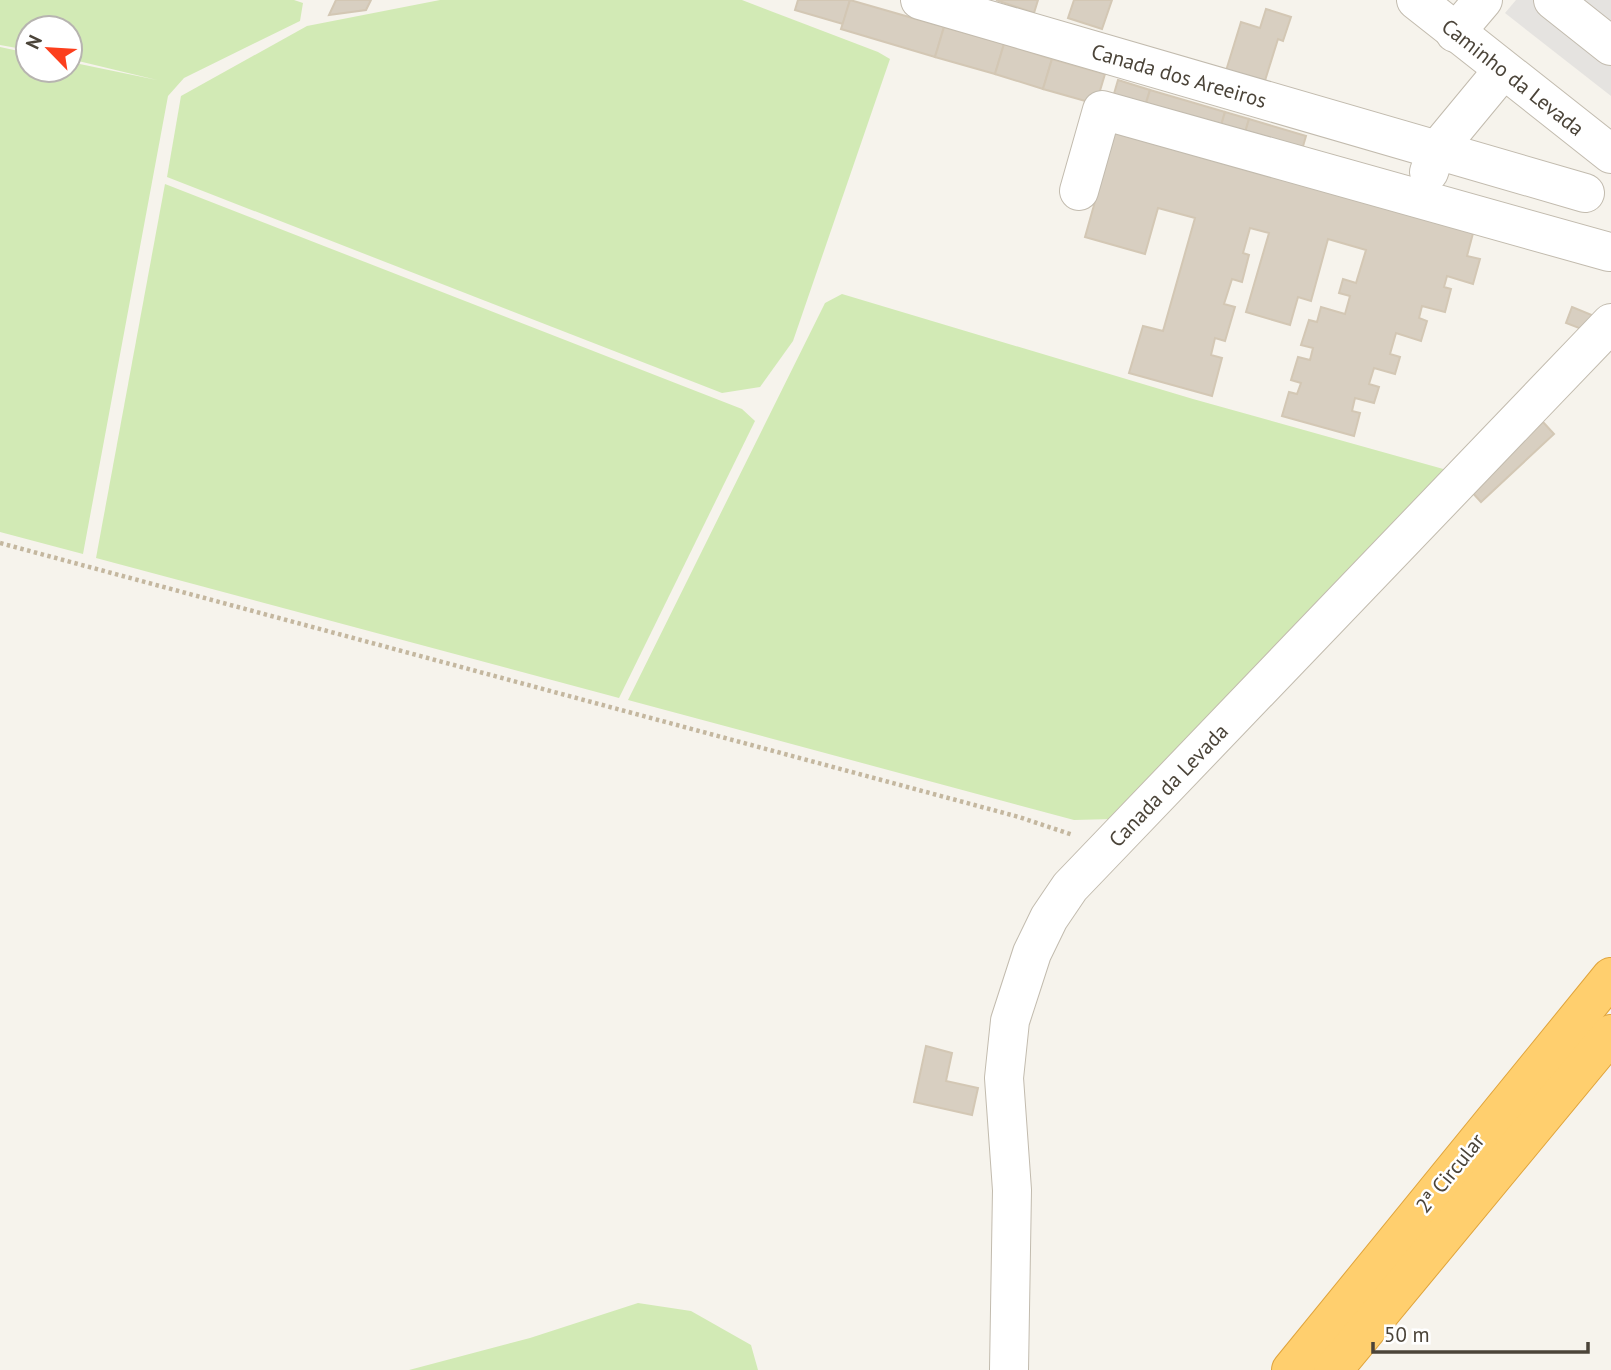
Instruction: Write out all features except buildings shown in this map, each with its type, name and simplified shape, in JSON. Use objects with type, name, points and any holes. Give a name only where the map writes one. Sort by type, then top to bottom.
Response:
[{"type":"highway","name":"2ª Circular","points":[[1290,1370],[1611,977]]},
{"type":"highway","name":"2ª Circular","points":[[1333,1370],[1611,1034]]},
{"type":"street","name":"Canada dos Areeiros","points":[[920,0],[1584,193]]},
{"type":"street","name":"Caminho da Levada","points":[[1416,0],[1611,153]]},
{"type":"street","points":[[1455,33],[1483,0]]},
{"type":"street","points":[[1553,0],[1611,46]]},
{"type":"street","points":[[1421,199],[1436,151],[1503,70]]},
{"type":"street","points":[[1079,191],[1102,110],[1609,252]]},
{"type":"street","name":"Canada da Levada","points":[[1009,1370],[1012,1190],[1004,1078],[1010,1021],[1032,953],[1049,918],[1070,887],[1611,323]]},
{"type":"path","points":[[0,543],[1006,813],[1108,848]]},
{"type":"green space","points":[[0,0],[294,0],[303,3],[300,21],[184,78],[168,96],[83,554],[0,532],[0,47],[14,50],[14,84],[84,84],[84,65],[157,80],[84,62],[84,14],[14,14],[14,48],[0,45]]},
{"type":"green space","points":[[440,0],[742,0],[890,59],[793,341],[760,387],[722,393],[167,177],[181,96],[307,26]]},
{"type":"green space","points":[[165,184],[742,409],[755,421],[619,698],[96,558]]},
{"type":"green space","points":[[842,294],[1193,399],[1454,472],[1113,819],[1074,820],[628,700],[825,303]]},
{"type":"green space","points":[[638,1303],[691,1311],[751,1345],[758,1370],[409,1370],[530,1338]]},
{"type":"shaded area","points":[[1516,0],[1611,0],[1611,96],[1505,13]]}]
